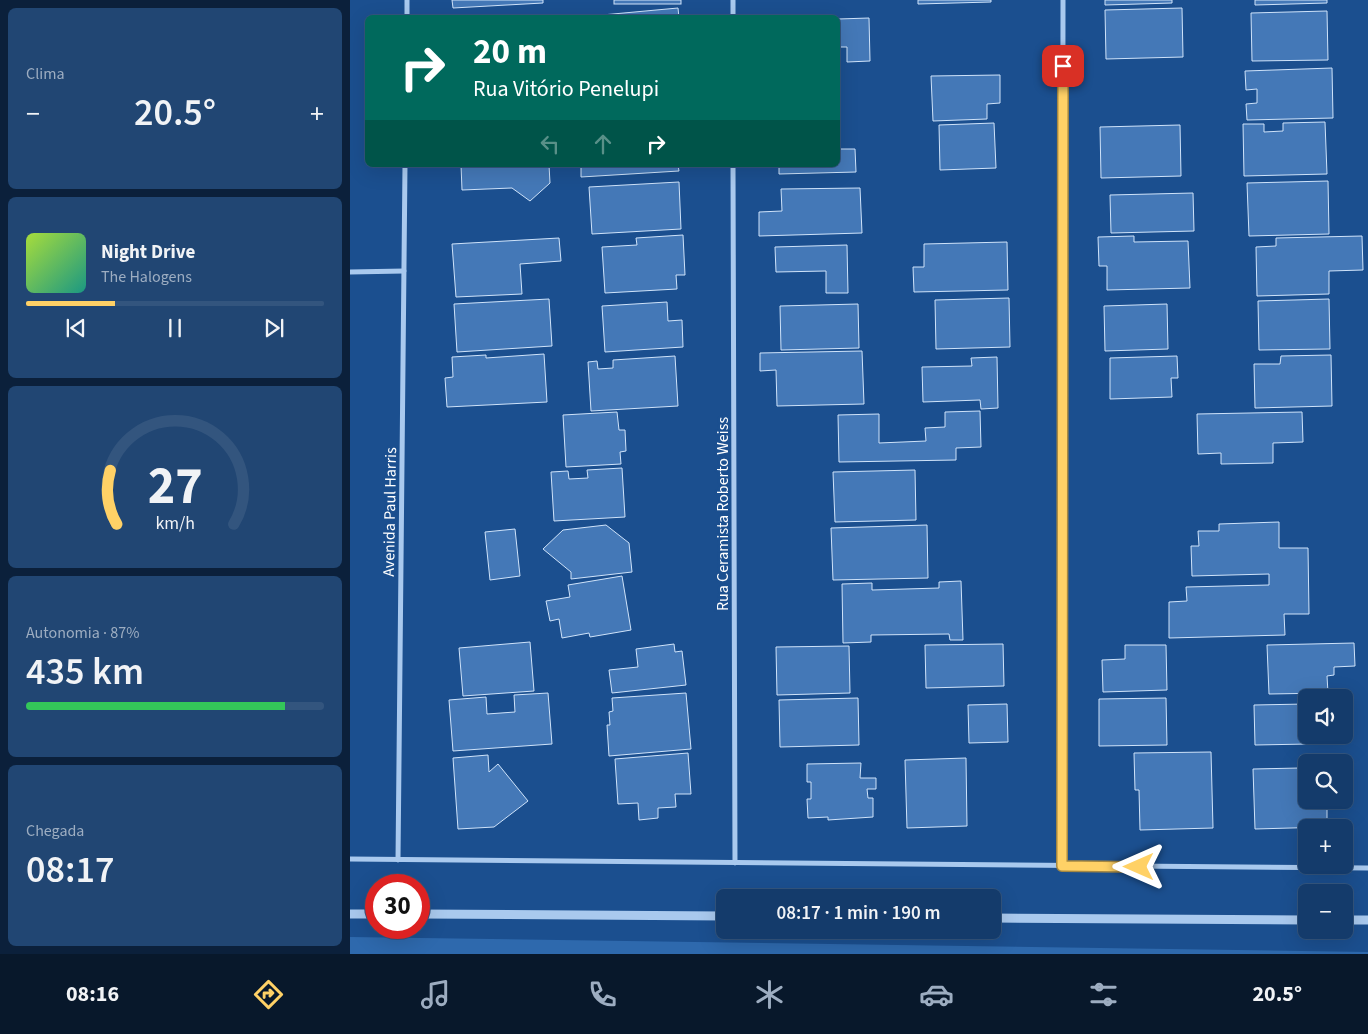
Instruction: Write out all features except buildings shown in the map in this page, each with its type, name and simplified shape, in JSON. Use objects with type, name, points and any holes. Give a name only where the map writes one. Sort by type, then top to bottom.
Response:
[{"type":"street","points":[[407,0],[407,15]]},
{"type":"street","points":[[732,0],[733,15]]},
{"type":"street","points":[[1062,866],[1063,0]]},
{"type":"street","name":"Avenida Paul Harris","points":[[398,860],[405,167]]},
{"type":"street","name":"Rua Ceramista Roberto Weiss","points":[[733,167],[735,863]]},
{"type":"street","points":[[350,272],[404,271]]},
{"type":"street","points":[[350,860],[1368,868]]},
{"type":"street","points":[[350,914],[365,914]]},
{"type":"street","points":[[430,914],[716,916]]},
{"type":"street","points":[[1001,918],[1298,920]]},
{"type":"street","points":[[1353,920],[1368,920]]},
{"type":"shaded area","points":[[350,937],[365,937],[365,939],[430,938],[1368,952],[1368,954],[350,954]]},
{"type":"route","points":[[1063,66],[1062,866],[1139,867]]}]
